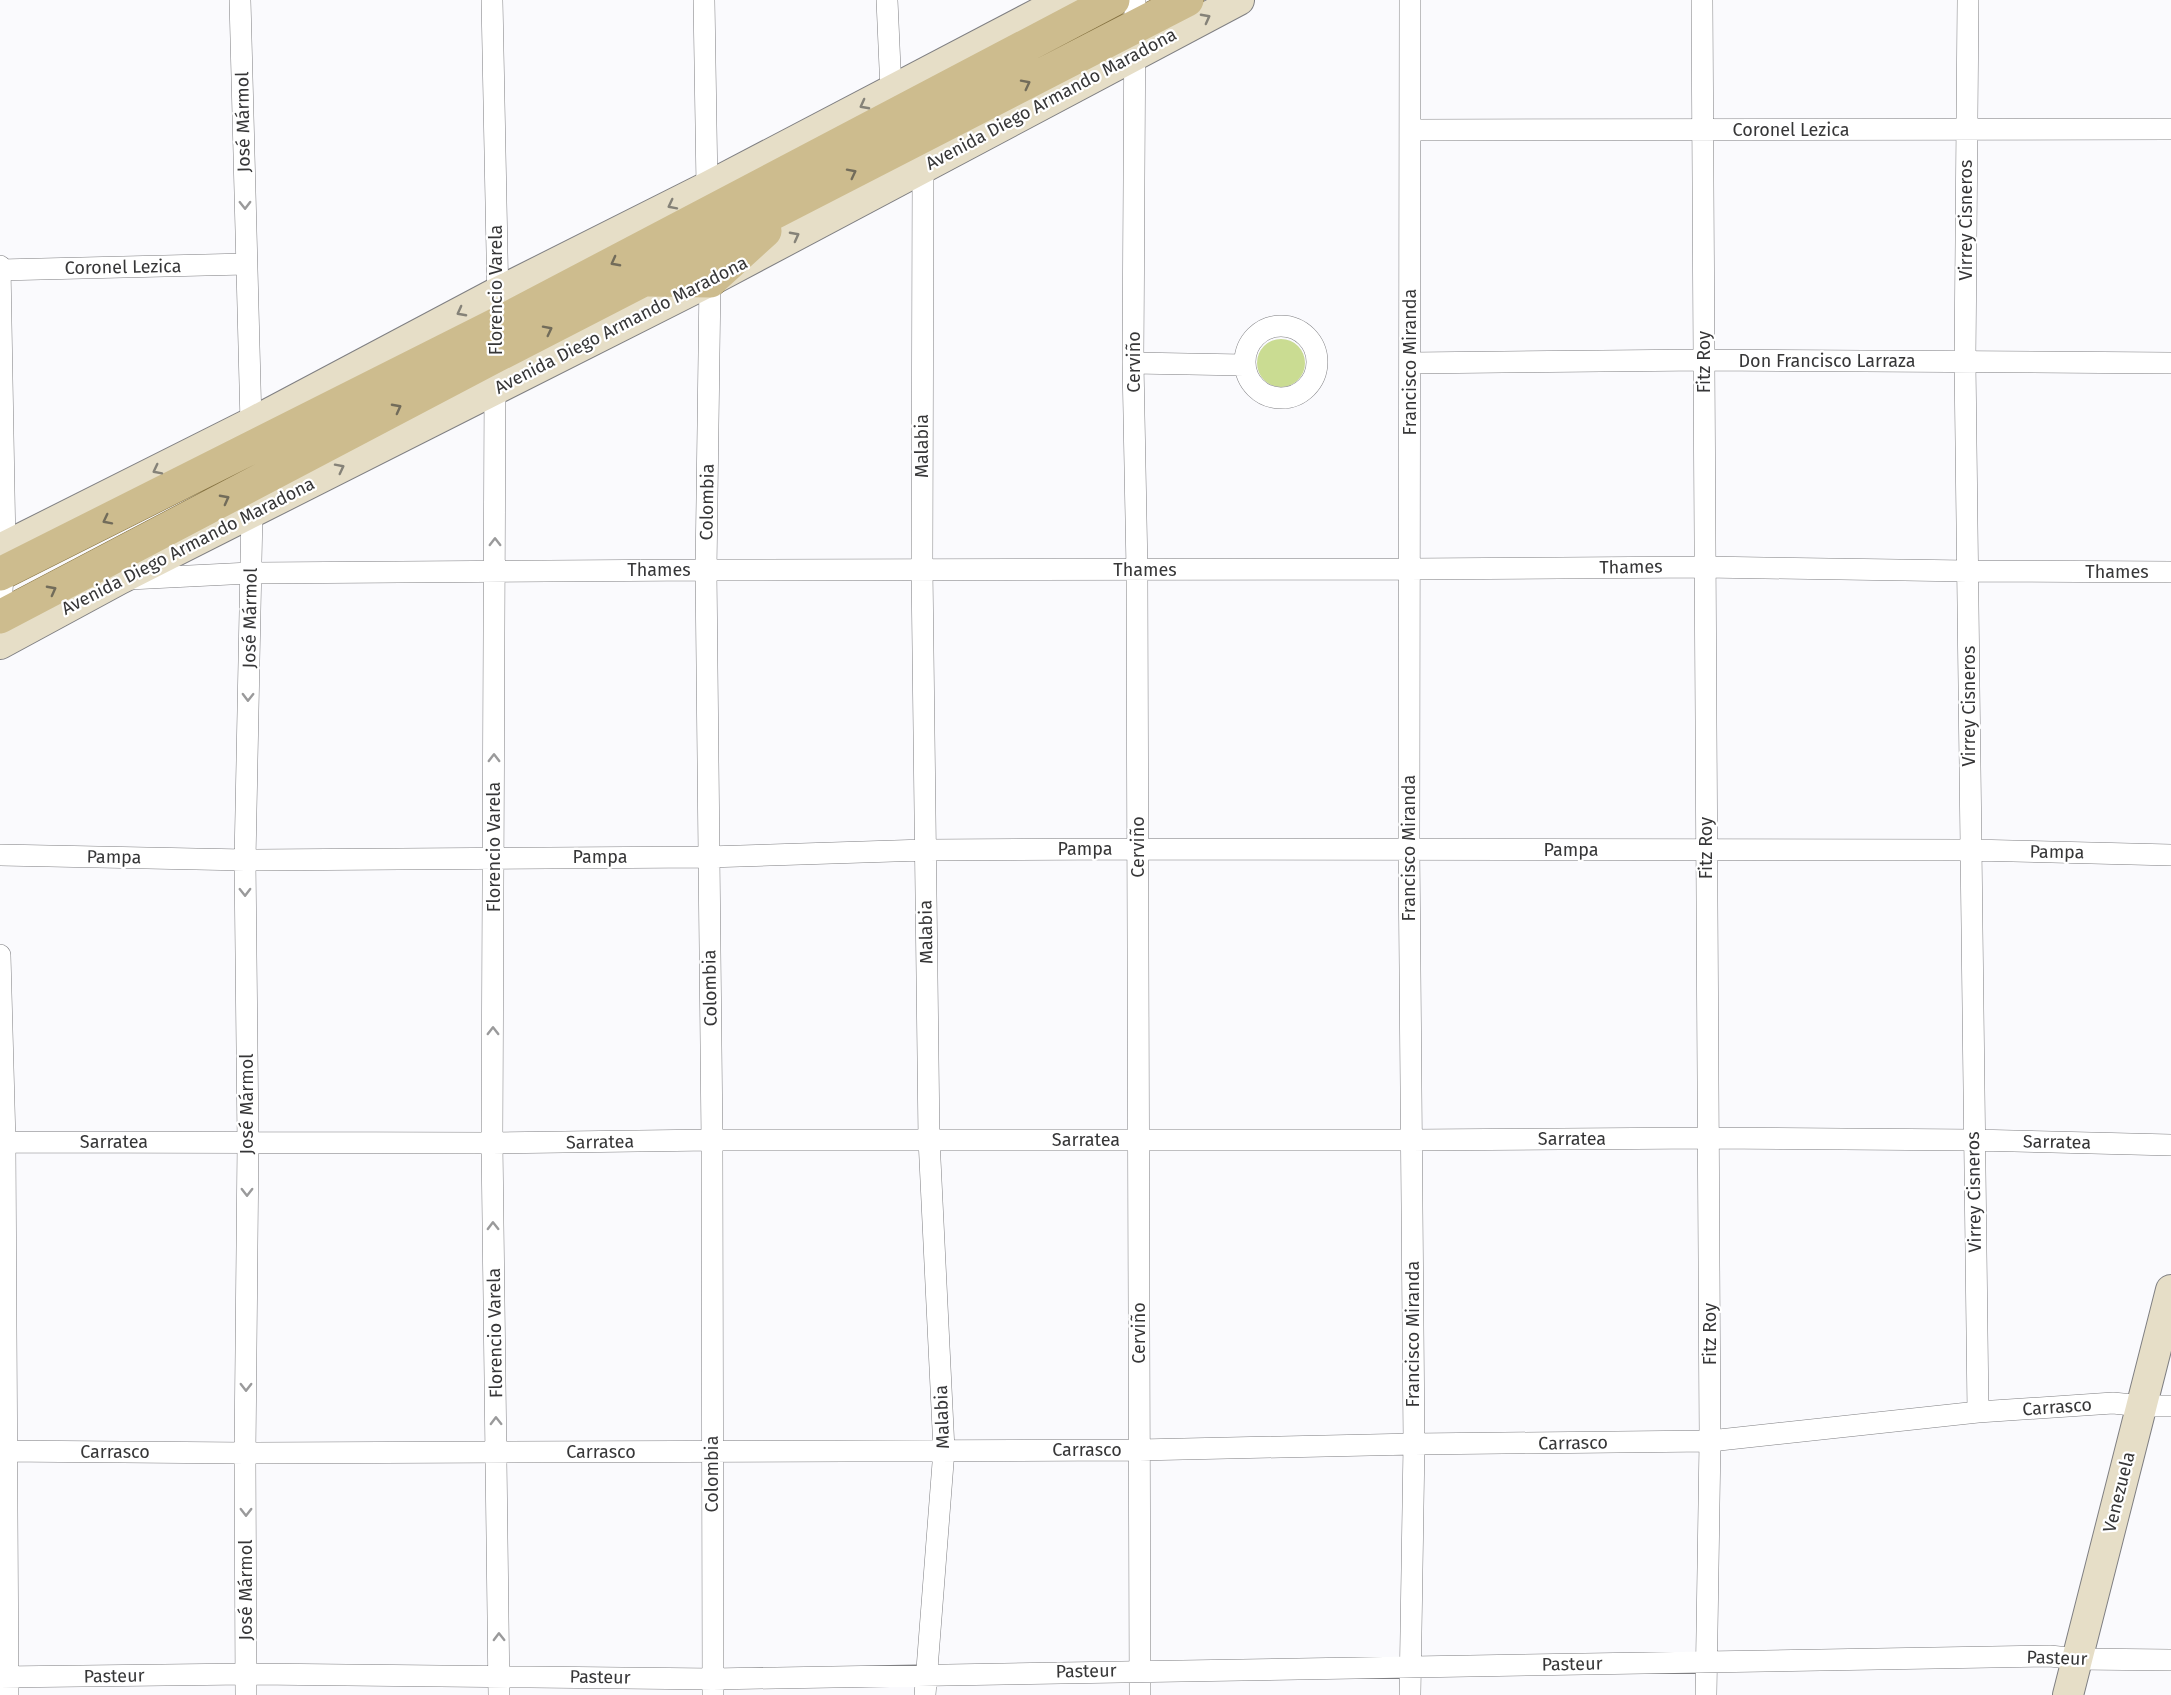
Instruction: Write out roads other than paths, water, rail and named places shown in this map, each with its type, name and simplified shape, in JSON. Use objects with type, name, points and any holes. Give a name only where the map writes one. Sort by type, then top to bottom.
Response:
[{"type":"main road","points":[[900,99],[987,40],[1062,14],[1113,0]]},
{"type":"main road","name":"Avenida Diego Armando Maradona","points":[[0,618],[496,356],[1187,0]]},
{"type":"main road","points":[[2,560],[175,486],[367,390],[498,308],[1062,14]]},
{"type":"main road","points":[[645,280],[711,281],[797,201]]},
{"type":"main road","points":[[175,486],[251,423],[367,390]]},
{"type":"street","name":"José Mármol","points":[[240,0],[251,423]]},
{"type":"street","name":"Florencio Varela","points":[[492,0],[498,308],[495,389],[492,1143],[499,1686]]},
{"type":"street","points":[[704,0],[708,188]]},
{"type":"street","points":[[2,560],[251,423],[498,308],[708,188],[900,99],[887,0]]},
{"type":"street","name":"Avenida Diego Armando Maradona","points":[[0,645],[120,579],[711,281],[922,167],[1135,28],[1239,0]]},
{"type":"street","name":"Francisco Miranda","points":[[1410,0],[1411,363],[1408,569],[1414,1444],[1410,1695]]},
{"type":"street","name":"Fitz Roy","points":[[1702,0],[1710,1441],[1706,1695]]},
{"type":"street","name":"Virrey Cisneros","points":[[1968,0],[1965,362],[1978,1412]]},
{"type":"street","name":"Cerviño","points":[[1135,28],[1133,363],[1137,570],[1140,1695]]},
{"type":"street","name":"Coronel Lezica","points":[[1410,130],[2171,129]]},
{"type":"street","name":"Malabia","points":[[922,167],[922,569],[929,1139],[944,1449],[926,1685]]},
{"type":"street","name":"Coronel Lezica","points":[[0,268],[246,264]]},
{"type":"street","points":[[0,268],[2,560],[0,618]]},
{"type":"street","name":"Colombia","points":[[711,281],[706,570],[712,1140],[713,1687]]},
{"type":"street","name":"Don Francisco Larraza","points":[[1411,363],[1704,360],[2171,363]]},
{"type":"street","points":[[1133,363],[1244,365]]},
{"type":"street","name":"José Mármol","points":[[246,1684],[245,1453],[248,1143],[245,860],[252,512]]},
{"type":"street","name":"Thames","points":[[120,579],[250,573],[922,569],[1704,567],[2171,572]]},
{"type":"street","name":"Pampa","points":[[0,855],[245,860],[708,857],[925,849],[1706,849],[1970,850],[2171,855]]},
{"type":"street","points":[[0,955],[5,1683]]},
{"type":"street","name":"Sarratea","points":[[3,1142],[492,1143],[929,1139],[1139,1141],[1708,1138],[1973,1140],[2171,1145]]},
{"type":"street","name":"Venezuela","points":[[2068,1695],[2077,1659],[2156,1406],[2171,1290]]},
{"type":"street","name":"Carrasco","points":[[3,1451],[496,1453],[944,1449],[1139,1450],[1710,1441],[1978,1412],[2113,1402],[2156,1406]]},
{"type":"street","name":"Pasteur","points":[[5,1683],[713,1687],[926,1685],[1140,1670],[2050,1656],[2077,1659],[2171,1660]]}]
